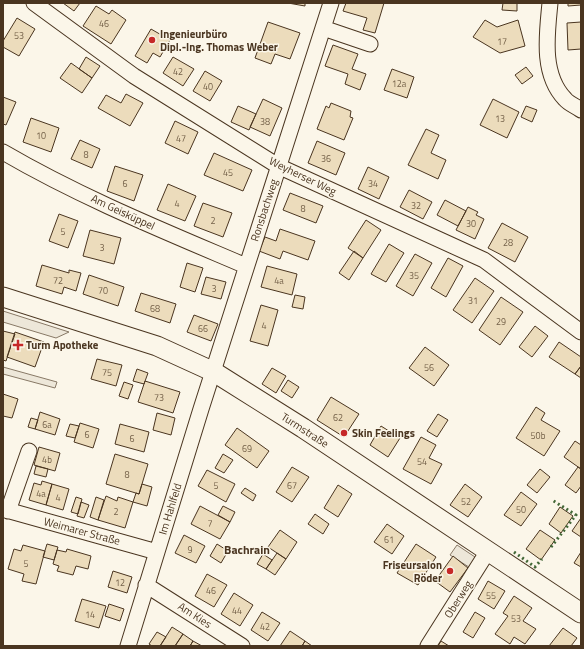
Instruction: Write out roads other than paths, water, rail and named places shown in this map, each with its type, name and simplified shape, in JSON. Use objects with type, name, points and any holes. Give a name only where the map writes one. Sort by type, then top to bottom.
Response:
[{"type":"main road","name":"Turmstraße","points":[[3,297],[157,346],[214,372],[303,428],[581,613]]},
{"type":"street","name":"Weyherser Weg","points":[[34,3],[134,76],[278,166],[484,260],[581,332]]},
{"type":"street","name":"Ronsbachweg","points":[[214,372],[246,266],[331,3]]},
{"type":"street","points":[[550,3],[546,46],[551,74],[557,88],[566,100],[581,110]]},
{"type":"street","points":[[323,28],[370,44]]},
{"type":"street","name":"Am Geisküppel","points":[[3,152],[32,169],[117,211],[246,266]]},
{"type":"street","name":"Im Hahlfeld","points":[[128,646],[156,552],[214,372]]},
{"type":"street","name":"Weimarer Straße","points":[[28,451],[5,510],[156,552]]},
{"type":"street","name":"Oberweg","points":[[428,646],[488,551]]},
{"type":"street","name":"Am Kies","points":[[146,585],[242,646]]},
{"type":"place","name":"Ingenieurbüro Dipl.-Ing. Thomas Weber","points":[[152,40]]},
{"type":"place","name":"Turm Apotheke","points":[[18,345]]},
{"type":"place","name":"Skin Feelings","points":[[344,433]]},
{"type":"place","name":"Friseursalon Röder","points":[[450,571]]},
{"type":"district","name":"Bachrain","points":[[247,549]]}]
